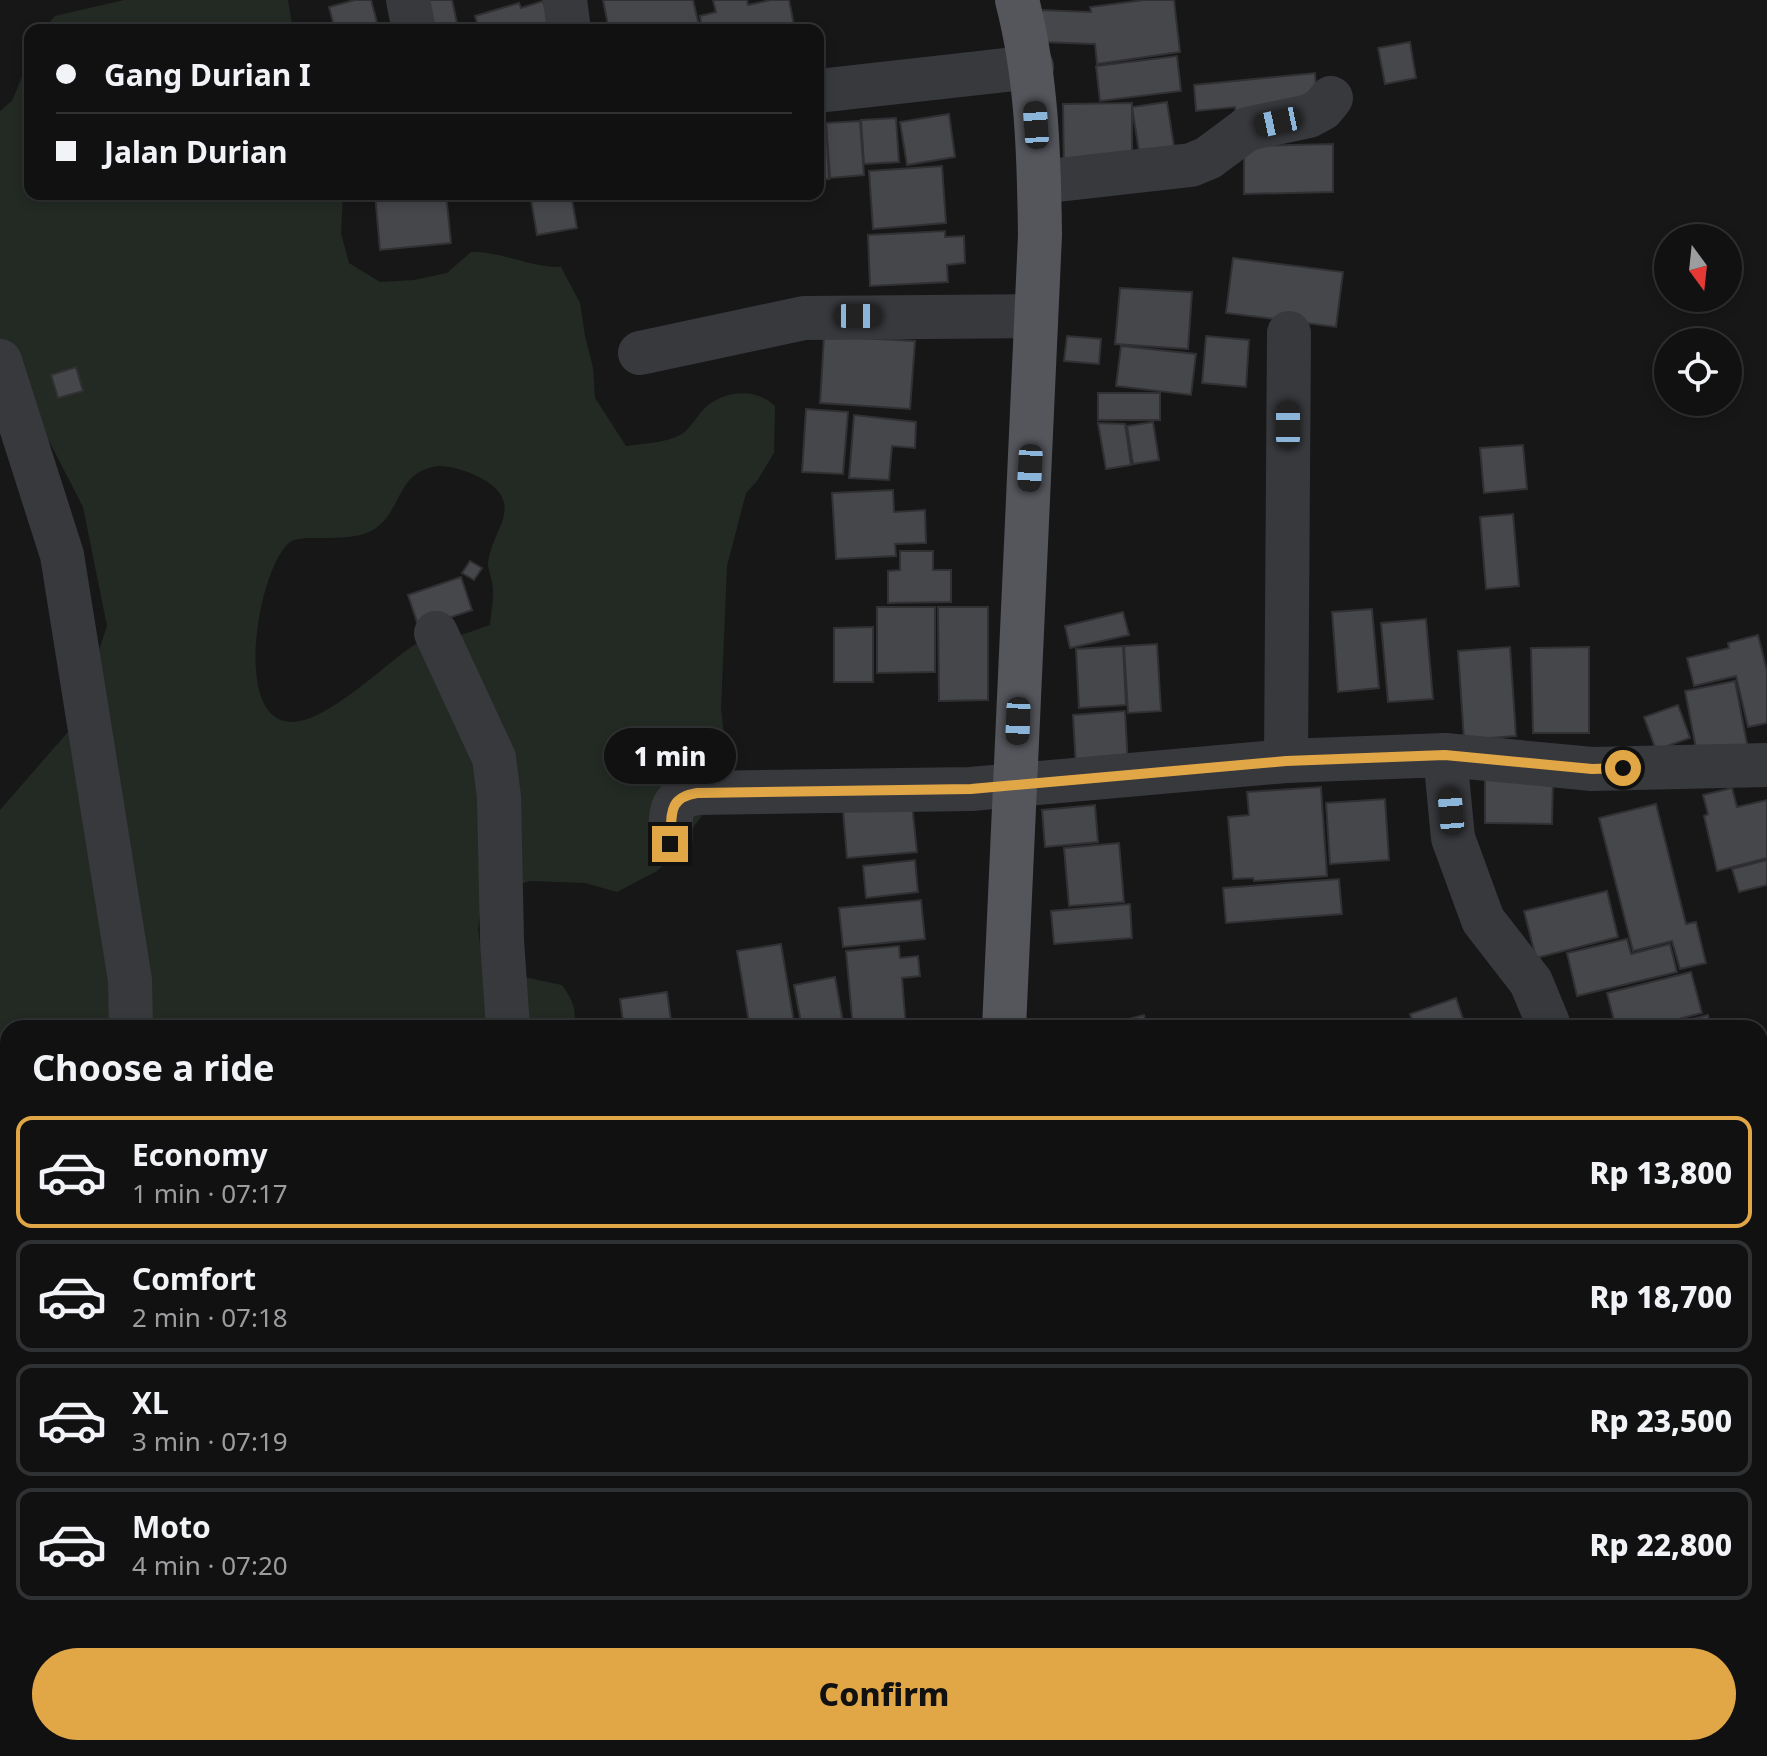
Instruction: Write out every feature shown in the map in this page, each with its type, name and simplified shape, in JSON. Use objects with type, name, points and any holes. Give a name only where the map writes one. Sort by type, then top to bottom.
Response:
[{"type":"main road","points":[[1004,1020],[1040,182],[1032,67],[1017,0]]},
{"type":"street","points":[[408,0],[413,24]]},
{"type":"street","points":[[565,0],[568,24]]},
{"type":"street","points":[[824,90],[1032,67]]},
{"type":"street","points":[[1040,182],[1191,165],[1208,158],[1247,129],[1309,116],[1322,109],[1331,98]]},
{"type":"street","points":[[640,353],[804,318],[1036,316]]},
{"type":"street","points":[[1286,761],[1289,333]]},
{"type":"street","points":[[0,361],[62,555],[130,980],[131,1020]]},
{"type":"street","points":[[436,633],[494,758],[499,797],[502,940],[507,1020]]},
{"type":"street","points":[[670,844],[674,804],[686,795],[971,789],[1286,761],[1445,755],[1592,769],[1767,765]]},
{"type":"street","points":[[1445,755],[1453,838],[1483,920],[1531,982],[1547,1020]]},
{"type":"shaded area","points":[[124,0],[288,0],[292,24],[48,24],[55,16]]},
{"type":"shaded area","points":[[24,72],[24,200],[343,200],[341,233],[349,263],[380,282],[414,280],[447,273],[471,252],[561,267],[580,303],[593,368],[595,398],[626,446],[658,442],[682,434],[706,407],[727,395],[753,394],[775,406],[774,453],[746,493],[727,566],[721,709],[725,743],[707,809],[668,861],[657,871],[617,892],[585,883],[530,881],[501,890],[480,912],[480,944],[499,972],[562,985],[573,1005],[574,1020],[0,1020],[0,810],[74,725],[107,626],[83,507],[47,437],[0,402],[0,111],[12,101]],"holes":[[[439,466],[463,470],[497,490],[505,510],[488,564],[493,592],[490,625],[434,643],[414,645],[338,703],[306,720],[292,722],[273,716],[261,698],[256,672],[256,642],[260,610],[278,557],[296,539],[352,537],[373,530],[390,513],[407,484],[425,469]]]},
{"type":"building","points":[[355,0],[371,0],[377,24],[333,24],[329,7]]},
{"type":"building","points":[[423,0],[452,0],[457,23],[429,24]]},
{"type":"building","points":[[603,0],[693,0],[699,24],[608,24]]},
{"type":"building","points":[[713,0],[747,0],[748,5],[789,0],[794,24],[701,24],[700,16],[716,12]]},
{"type":"building","points":[[1144,0],[1174,0],[1180,52],[1097,64],[1095,44],[1040,42],[1042,10],[1091,12],[1090,7]]},
{"type":"building","points":[[543,1],[550,24],[477,24],[475,16],[519,3],[521,8]]},
{"type":"building","points":[[1410,42],[1416,78],[1385,84],[1378,48]]},
{"type":"building","points":[[1177,56],[1181,91],[1100,101],[1096,66]]},
{"type":"building","points":[[1315,73],[1317,99],[1236,119],[1235,107],[1196,111],[1194,85]]},
{"type":"building","points":[[1167,102],[1177,165],[1142,170],[1132,107]]},
{"type":"building","points":[[1132,103],[1132,169],[1064,170],[1063,104]]},
{"type":"building","points":[[949,114],[955,157],[907,165],[900,122]]},
{"type":"building","points":[[896,118],[899,162],[864,164],[861,120]]},
{"type":"building","points":[[860,121],[864,175],[830,178],[826,123]]},
{"type":"building","points":[[824,123],[826,123],[829,179],[824,179]]},
{"type":"building","points":[[1333,144],[1333,192],[1244,194],[1244,146]]},
{"type":"building","points":[[942,166],[946,223],[873,229],[869,171]]},
{"type":"building","points":[[376,200],[447,200],[451,243],[380,250]]},
{"type":"building","points":[[531,200],[572,200],[577,228],[537,235]]},
{"type":"building","points":[[945,231],[945,237],[964,236],[965,263],[947,265],[948,282],[870,286],[868,235]]},
{"type":"building","points":[[1233,258],[1343,272],[1336,327],[1226,313]]},
{"type":"building","points":[[1120,288],[1192,292],[1188,349],[1115,344]]},
{"type":"building","points":[[824,336],[915,341],[910,409],[820,403]]},
{"type":"building","points":[[1067,336],[1101,339],[1099,364],[1064,361]]},
{"type":"building","points":[[1206,336],[1249,340],[1246,387],[1202,383]]},
{"type":"building","points":[[1121,346],[1196,354],[1191,395],[1116,386]]},
{"type":"building","points":[[76,367],[83,391],[58,398],[51,375]]},
{"type":"building","points":[[1098,393],[1160,393],[1160,420],[1098,420]]},
{"type":"building","points":[[806,409],[848,412],[843,474],[802,472]]},
{"type":"building","points":[[854,415],[916,422],[915,448],[892,446],[889,480],[849,478]]},
{"type":"building","points":[[1153,422],[1159,460],[1133,464],[1127,426]]},
{"type":"building","points":[[1098,423],[1125,424],[1131,465],[1106,469]]},
{"type":"building","points":[[1523,445],[1527,489],[1484,493],[1480,448]]},
{"type":"building","points":[[893,490],[894,512],[925,510],[926,543],[895,544],[896,556],[836,559],[832,493]]},
{"type":"building","points":[[1513,514],[1519,586],[1486,589],[1480,517]]},
{"type":"building","points":[[900,551],[933,551],[933,570],[951,570],[951,602],[888,603],[888,571],[900,570]]},
{"type":"building","points":[[470,561],[482,568],[474,580],[462,573]]},
{"type":"building","points":[[461,577],[472,610],[419,628],[408,595]]},
{"type":"building","points":[[877,607],[935,607],[935,672],[877,673]]},
{"type":"building","points":[[938,607],[988,607],[988,700],[939,701]]},
{"type":"building","points":[[1372,609],[1379,688],[1338,692],[1332,612]]},
{"type":"building","points":[[1123,612],[1129,635],[1070,648],[1065,626]]},
{"type":"building","points":[[1426,619],[1433,699],[1388,702],[1381,623]]},
{"type":"building","points":[[873,627],[873,682],[834,682],[834,628]]},
{"type":"building","points":[[1758,635],[1767,671],[1767,723],[1748,727],[1736,676],[1694,686],[1687,658],[1729,648],[1728,643]]},
{"type":"building","points":[[1157,644],[1161,711],[1128,713],[1124,646]]},
{"type":"building","points":[[1123,646],[1126,705],[1079,708],[1076,649]]},
{"type":"building","points":[[1510,647],[1516,736],[1464,740],[1458,651]]},
{"type":"building","points":[[1589,647],[1589,733],[1533,733],[1531,648]]},
{"type":"building","points":[[1735,681],[1748,749],[1698,759],[1685,691]]},
{"type":"building","points":[[1678,705],[1690,738],[1656,750],[1644,717]]},
{"type":"building","points":[[1125,711],[1128,766],[1076,768],[1073,715]]},
{"type":"building","points":[[1485,777],[1553,779],[1552,824],[1485,823]]},
{"type":"building","points":[[1321,787],[1327,876],[1254,881],[1253,878],[1233,879],[1228,817],[1249,815],[1247,792]]},
{"type":"building","points":[[1732,788],[1737,807],[1767,800],[1767,858],[1717,871],[1704,816],[1708,814],[1703,795]]},
{"type":"building","points":[[1385,799],[1389,860],[1330,864],[1326,803]]},
{"type":"building","points":[[1656,804],[1686,924],[1696,922],[1706,963],[1680,969],[1672,941],[1633,951],[1599,818]]},
{"type":"building","points":[[912,805],[917,852],[847,858],[843,811]]},
{"type":"building","points":[[1095,805],[1098,842],[1045,847],[1042,810]]},
{"type":"building","points":[[1119,843],[1124,902],[1069,906],[1064,848]]},
{"type":"building","points":[[915,860],[918,892],[866,898],[863,866]]},
{"type":"building","points":[[1767,860],[1767,885],[1739,892],[1732,869]]},
{"type":"building","points":[[1339,879],[1342,914],[1226,923],[1223,888]]},
{"type":"building","points":[[1607,891],[1618,937],[1536,958],[1524,911]]},
{"type":"building","points":[[921,900],[925,939],[843,947],[839,908]]},
{"type":"building","points":[[1130,904],[1132,938],[1054,944],[1051,911]]},
{"type":"building","points":[[1627,939],[1631,954],[1670,944],[1677,972],[1577,996],[1567,953]]},
{"type":"building","points":[[781,944],[794,1020],[749,1020],[737,951]]},
{"type":"building","points":[[899,946],[900,958],[918,956],[920,976],[902,978],[905,1020],[852,1020],[846,951]]},
{"type":"building","points":[[1691,972],[1702,1013],[1674,1020],[1614,1020],[1607,993]]},
{"type":"building","points":[[835,977],[843,1020],[801,1020],[794,985]]},
{"type":"building","points":[[667,992],[671,1020],[623,1020],[620,999]]},
{"type":"building","points":[[1456,998],[1463,1020],[1412,1020],[1410,1014]]},
{"type":"building","points":[[1144,1015],[1145,1020],[1125,1020]]},
{"type":"building","points":[[1708,1015],[1709,1020],[1688,1020]]},
{"type":"route","points":[[670,844],[674,804],[679,798],[697,793],[971,789],[1286,761],[1445,755],[1592,769],[1623,768]]}]
